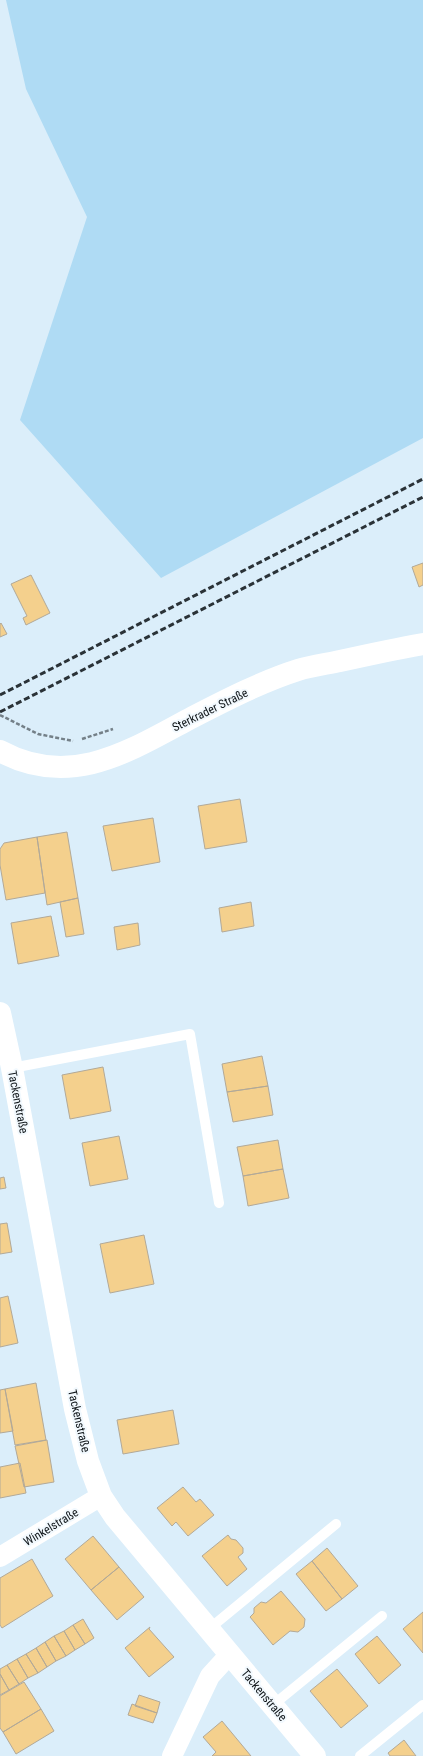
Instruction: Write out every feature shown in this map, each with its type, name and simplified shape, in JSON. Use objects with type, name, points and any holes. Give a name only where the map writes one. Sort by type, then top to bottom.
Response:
[{"type":"street","name":"Sterkrader Straße","points":[[1,754],[27,763],[50,768],[69,768],[86,765],[125,754],[227,699],[298,670],[423,644]]},
{"type":"street","name":"Tackenstraße","points":[[0,1013],[12,1068],[75,1410],[88,1461],[101,1496],[115,1517],[315,1756]]},
{"type":"street","name":"Winkelstraße","points":[[0,1557],[101,1496]]},
{"type":"street","points":[[172,1756],[210,1676],[230,1654]]},
{"type":"lane","points":[[12,1068],[190,1034],[219,1203]]},
{"type":"lane","points":[[209,1629],[336,1524]]},
{"type":"lane","points":[[272,1705],[382,1616]]},
{"type":"lane","points":[[360,1756],[423,1705]]},
{"type":"shaded area","points":[[6,0],[423,0],[423,438],[161,578],[20,420],[87,217],[26,89]]},
{"type":"building","points":[[423,563],[423,585],[419,587],[412,567]]},
{"type":"building","points":[[31,575],[50,613],[26,625],[23,618],[27,616],[11,584]]},
{"type":"building","points":[[1,623],[7,634],[0,637],[0,624]]},
{"type":"building","points":[[240,799],[247,842],[205,849],[198,806]]},
{"type":"building","points":[[153,818],[160,862],[112,871],[103,826]]},
{"type":"building","points":[[67,832],[78,898],[47,905],[37,837]]},
{"type":"building","points":[[37,837],[45,893],[6,900],[0,865],[0,849],[4,843]]},
{"type":"building","points":[[78,898],[84,934],[66,937],[60,902]]},
{"type":"building","points":[[251,902],[254,926],[222,932],[219,908]]},
{"type":"building","points":[[51,916],[59,956],[18,964],[11,923]]},
{"type":"building","points":[[138,923],[140,945],[117,950],[114,927]]},
{"type":"building","points":[[262,1056],[268,1086],[227,1092],[222,1064]]},
{"type":"building","points":[[103,1067],[111,1111],[70,1119],[62,1075]]},
{"type":"building","points":[[268,1086],[273,1115],[233,1122],[227,1092]]},
{"type":"building","points":[[119,1136],[128,1179],[90,1186],[82,1143]]},
{"type":"building","points":[[278,1140],[283,1169],[243,1176],[237,1147]]},
{"type":"building","points":[[283,1169],[289,1198],[248,1206],[243,1176]]},
{"type":"building","points":[[4,1177],[6,1188],[0,1189],[0,1178]]},
{"type":"building","points":[[7,1223],[12,1252],[0,1254],[0,1224]]},
{"type":"building","points":[[144,1235],[154,1284],[110,1293],[100,1244]]},
{"type":"building","points":[[8,1296],[18,1343],[0,1347],[0,1298]]},
{"type":"building","points":[[36,1383],[46,1440],[15,1445],[5,1389]]},
{"type":"building","points":[[5,1389],[13,1431],[0,1433],[0,1390]]},
{"type":"building","points":[[173,1410],[179,1444],[123,1454],[117,1420]]},
{"type":"building","points":[[47,1440],[54,1482],[24,1487],[15,1446]]},
{"type":"building","points":[[20,1463],[26,1493],[0,1498],[0,1467]]},
{"type":"building","points":[[183,1487],[196,1502],[200,1499],[214,1515],[188,1536],[176,1522],[172,1526],[157,1508]]},
{"type":"building","points":[[228,1535],[231,1539],[236,1540],[243,1548],[243,1553],[238,1557],[247,1569],[227,1586],[202,1556]]},
{"type":"building","points":[[93,1536],[119,1567],[91,1590],[65,1559]]},
{"type":"building","points":[[327,1548],[358,1586],[342,1599],[312,1561]]},
{"type":"building","points":[[32,1559],[53,1596],[2,1628],[0,1625],[0,1578]]},
{"type":"building","points":[[312,1561],[342,1599],[326,1611],[296,1574]]},
{"type":"building","points":[[119,1567],[144,1597],[117,1620],[91,1590]]},
{"type":"building","points":[[281,1591],[305,1619],[304,1627],[298,1632],[290,1631],[273,1645],[250,1617],[254,1613],[254,1608],[261,1602],[266,1603]]},
{"type":"building","points":[[423,1612],[423,1653],[403,1629]]},
{"type":"building","points":[[83,1619],[94,1638],[85,1644],[73,1625]]},
{"type":"building","points":[[73,1625],[85,1644],[75,1650],[64,1631]]},
{"type":"building","points":[[150,1627],[149,1629],[174,1657],[149,1677],[125,1648]]},
{"type":"building","points":[[64,1631],[75,1650],[66,1656],[54,1636]]},
{"type":"building","points":[[54,1636],[66,1656],[56,1661],[45,1642]]},
{"type":"building","points":[[377,1636],[401,1665],[379,1684],[355,1654]]},
{"type":"building","points":[[45,1642],[56,1661],[47,1667],[36,1648]]},
{"type":"building","points":[[36,1648],[47,1667],[38,1673],[26,1654]]},
{"type":"building","points":[[26,1654],[38,1673],[28,1678],[17,1659]]},
{"type":"building","points":[[17,1659],[28,1678],[19,1684],[7,1665]]},
{"type":"building","points":[[7,1665],[19,1684],[9,1690],[0,1674],[0,1669]]},
{"type":"building","points":[[337,1669],[368,1706],[341,1728],[310,1691]]},
{"type":"building","points":[[0,1674],[9,1690],[0,1695]]},
{"type":"building","points":[[24,1682],[41,1709],[3,1732],[0,1728],[0,1696]]},
{"type":"building","points":[[139,1695],[160,1702],[157,1713],[135,1706]]},
{"type":"building","points":[[132,1704],[157,1713],[153,1723],[128,1715]]},
{"type":"building","points":[[41,1709],[54,1731],[16,1754],[3,1732]]},
{"type":"building","points":[[222,1721],[251,1756],[212,1756],[216,1752],[203,1737]]},
{"type":"building","points":[[404,1740],[416,1756],[390,1756],[388,1753]]},
{"type":"railway","points":[[0,695],[423,479]]},
{"type":"railway","points":[[0,712],[423,497]]}]
